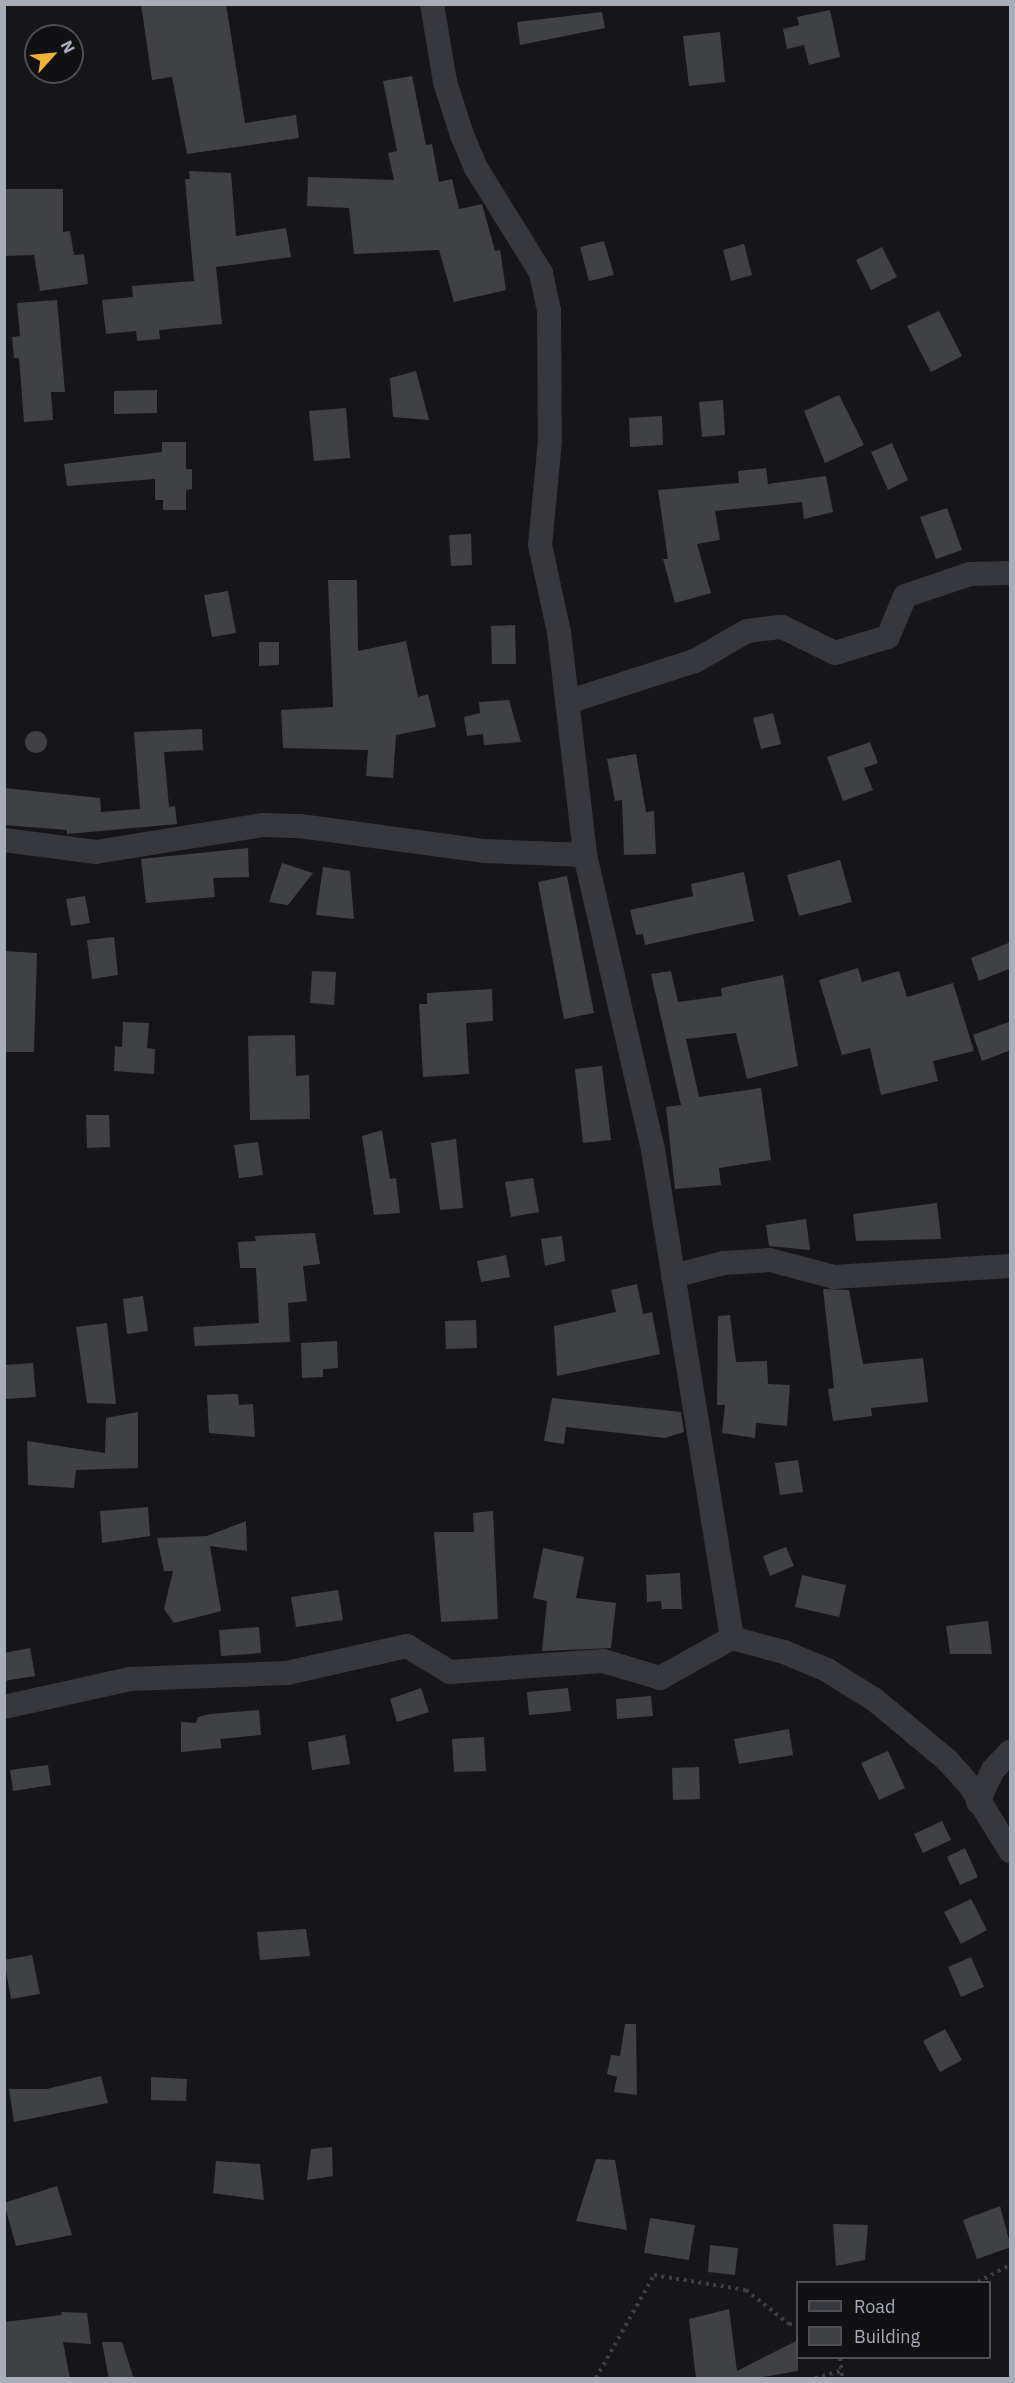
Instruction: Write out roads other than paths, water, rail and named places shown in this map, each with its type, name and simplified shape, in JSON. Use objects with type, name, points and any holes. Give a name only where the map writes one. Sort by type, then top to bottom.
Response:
[{"type":"street","points":[[432,4],[445,82],[462,135],[476,168],[541,273],[549,310],[550,440],[540,544],[559,632],[585,855],[653,1150],[732,1638]]},
{"type":"street","points":[[567,702],[695,661],[747,631],[782,627],[835,653],[888,637],[905,596],[970,574],[1011,573]]},
{"type":"street","points":[[4,840],[96,852],[263,825],[300,826],[485,851],[585,855]]},
{"type":"street","points":[[673,1276],[724,1263],[770,1260],[834,1277],[1011,1266]]},
{"type":"street","points":[[4,1707],[130,1678],[287,1673],[407,1646],[450,1672],[603,1661],[660,1678],[732,1638],[795,1656],[876,1700],[947,1760],[1011,1851]]},
{"type":"street","points":[[978,1802],[993,1770],[1011,1752]]}]
